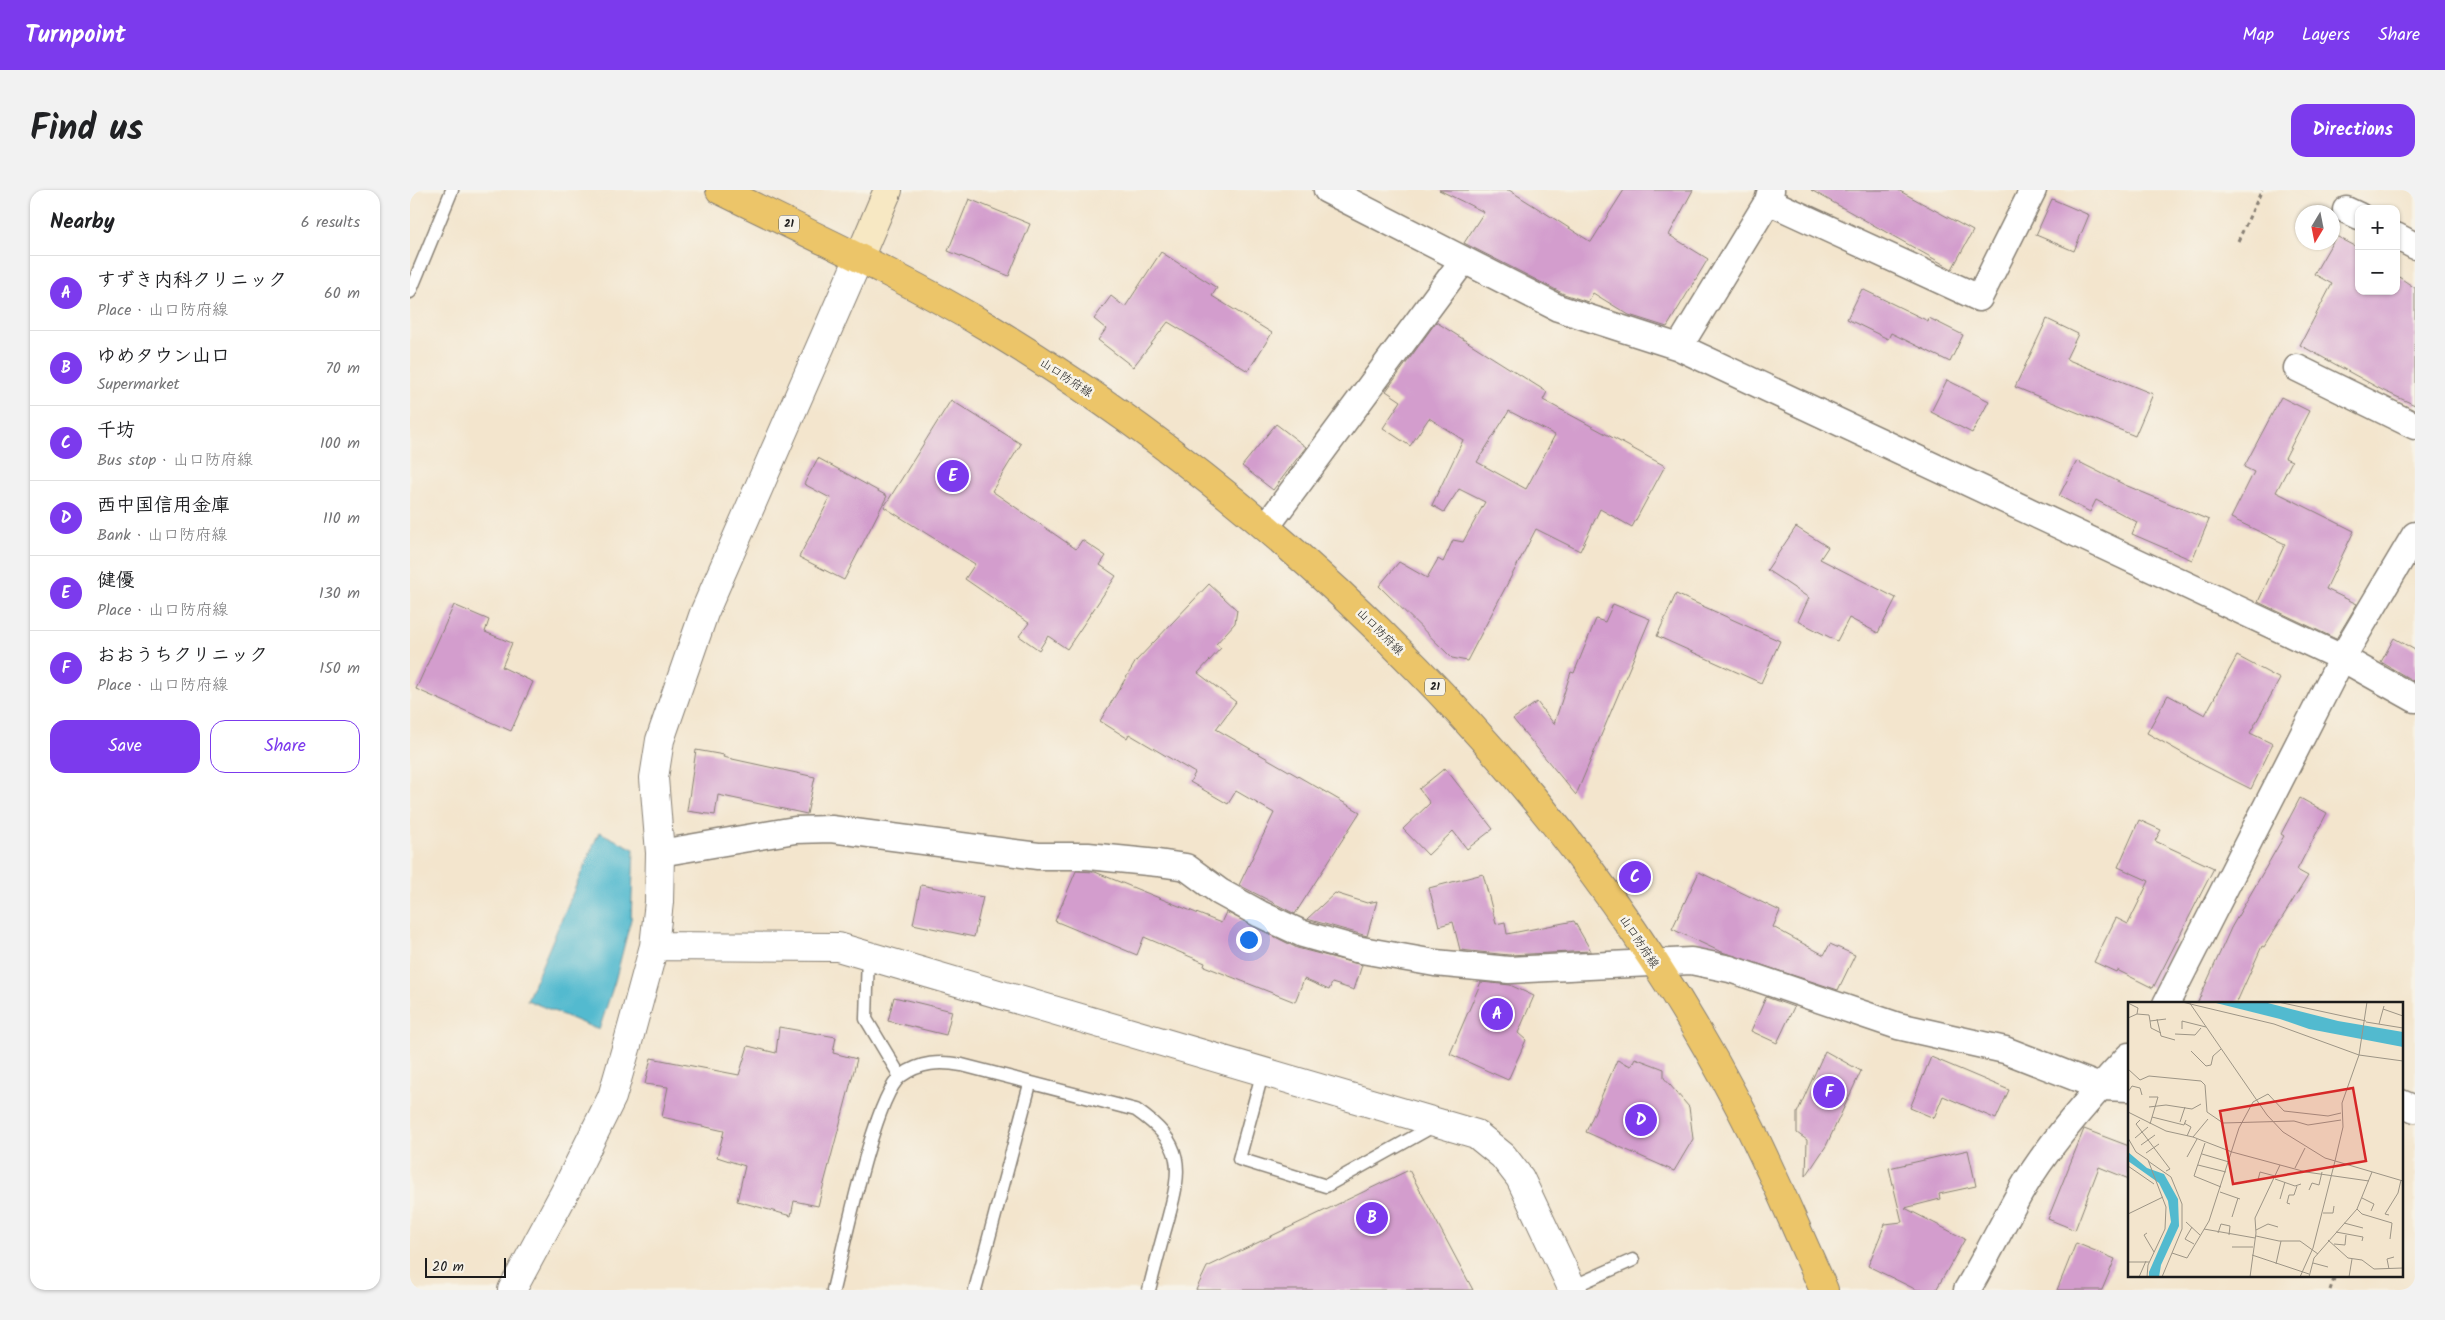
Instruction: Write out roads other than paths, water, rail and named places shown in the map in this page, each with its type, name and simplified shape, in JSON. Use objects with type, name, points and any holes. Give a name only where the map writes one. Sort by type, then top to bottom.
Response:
[{"type":"main road","name":"山口防府線","points":[[720,190],[933,296],[1053,369],[1144,430],[1266,527],[1349,601],[1472,727],[1549,818],[1653,962],[1740,1108],[1824,1290]]},
{"type":"main road","points":[[859,258],[888,190]]},
{"type":"street","points":[[1327,190],[1558,308],[1679,347],[2342,658],[2415,699]]},
{"type":"street","points":[[1679,347],[1770,195],[1978,298],[2033,190]]},
{"type":"street","points":[[2400,238],[2415,246]]},
{"type":"street","points":[[512,1290],[566,1190],[612,1097],[654,946],[659,902],[660,853],[654,778],[660,740],[684,667],[704,613],[859,258]]},
{"type":"street","points":[[1266,527],[1463,261]]},
{"type":"street","points":[[2296,368],[2415,426]]},
{"type":"street","points":[[2167,1002],[2342,658],[2415,535]]},
{"type":"street","points":[[660,853],[795,830],[831,829],[1038,856],[1088,856],[1186,867],[1220,892],[1260,914],[1303,934],[1356,949],[1435,963],[1509,970],[1653,962],[1691,962],[1730,969],[1898,1026],[2004,1050],[2100,1086],[2128,1088]]},
{"type":"street","points":[[654,946],[838,947],[1476,1134],[1504,1156],[1520,1178],[1572,1288]]},
{"type":"street","points":[[1967,1290],[1990,1252],[2020,1192],[2100,1086],[2128,1057]]},
{"type":"street","points":[[2402,1103],[2415,1109]]},
{"type":"lane","points":[[410,292],[452,190]]},
{"type":"lane","points":[[868,956],[866,1019],[900,1076]]},
{"type":"lane","points":[[833,1290],[880,1109],[887,1093],[900,1076],[939,1061],[962,1065],[1136,1110],[1147,1117],[1170,1142],[1176,1158],[1178,1178],[1149,1290]]},
{"type":"lane","points":[[1263,1071],[1239,1159],[1326,1186],[1439,1123]]},
{"type":"lane","points":[[975,1290],[1030,1084]]},
{"type":"lane","points":[[1572,1288],[1633,1260]]},
{"type":"water","points":[[599,832],[634,849],[631,919],[615,981],[599,1030],[527,1000]]},
{"type":"place","name":"健優","points":[[953,476]]},
{"type":"place","name":"千坊","points":[[1635,877]]},
{"type":"place","name":"すずき内科クリニック","points":[[1497,1014]]},
{"type":"place","name":"おおうちクリニック","points":[[1829,1092]]},
{"type":"place","name":"西中国信用金庫","points":[[1641,1120]]},
{"type":"place","name":"ゆめタウン山口","points":[[1372,1218]]}]
